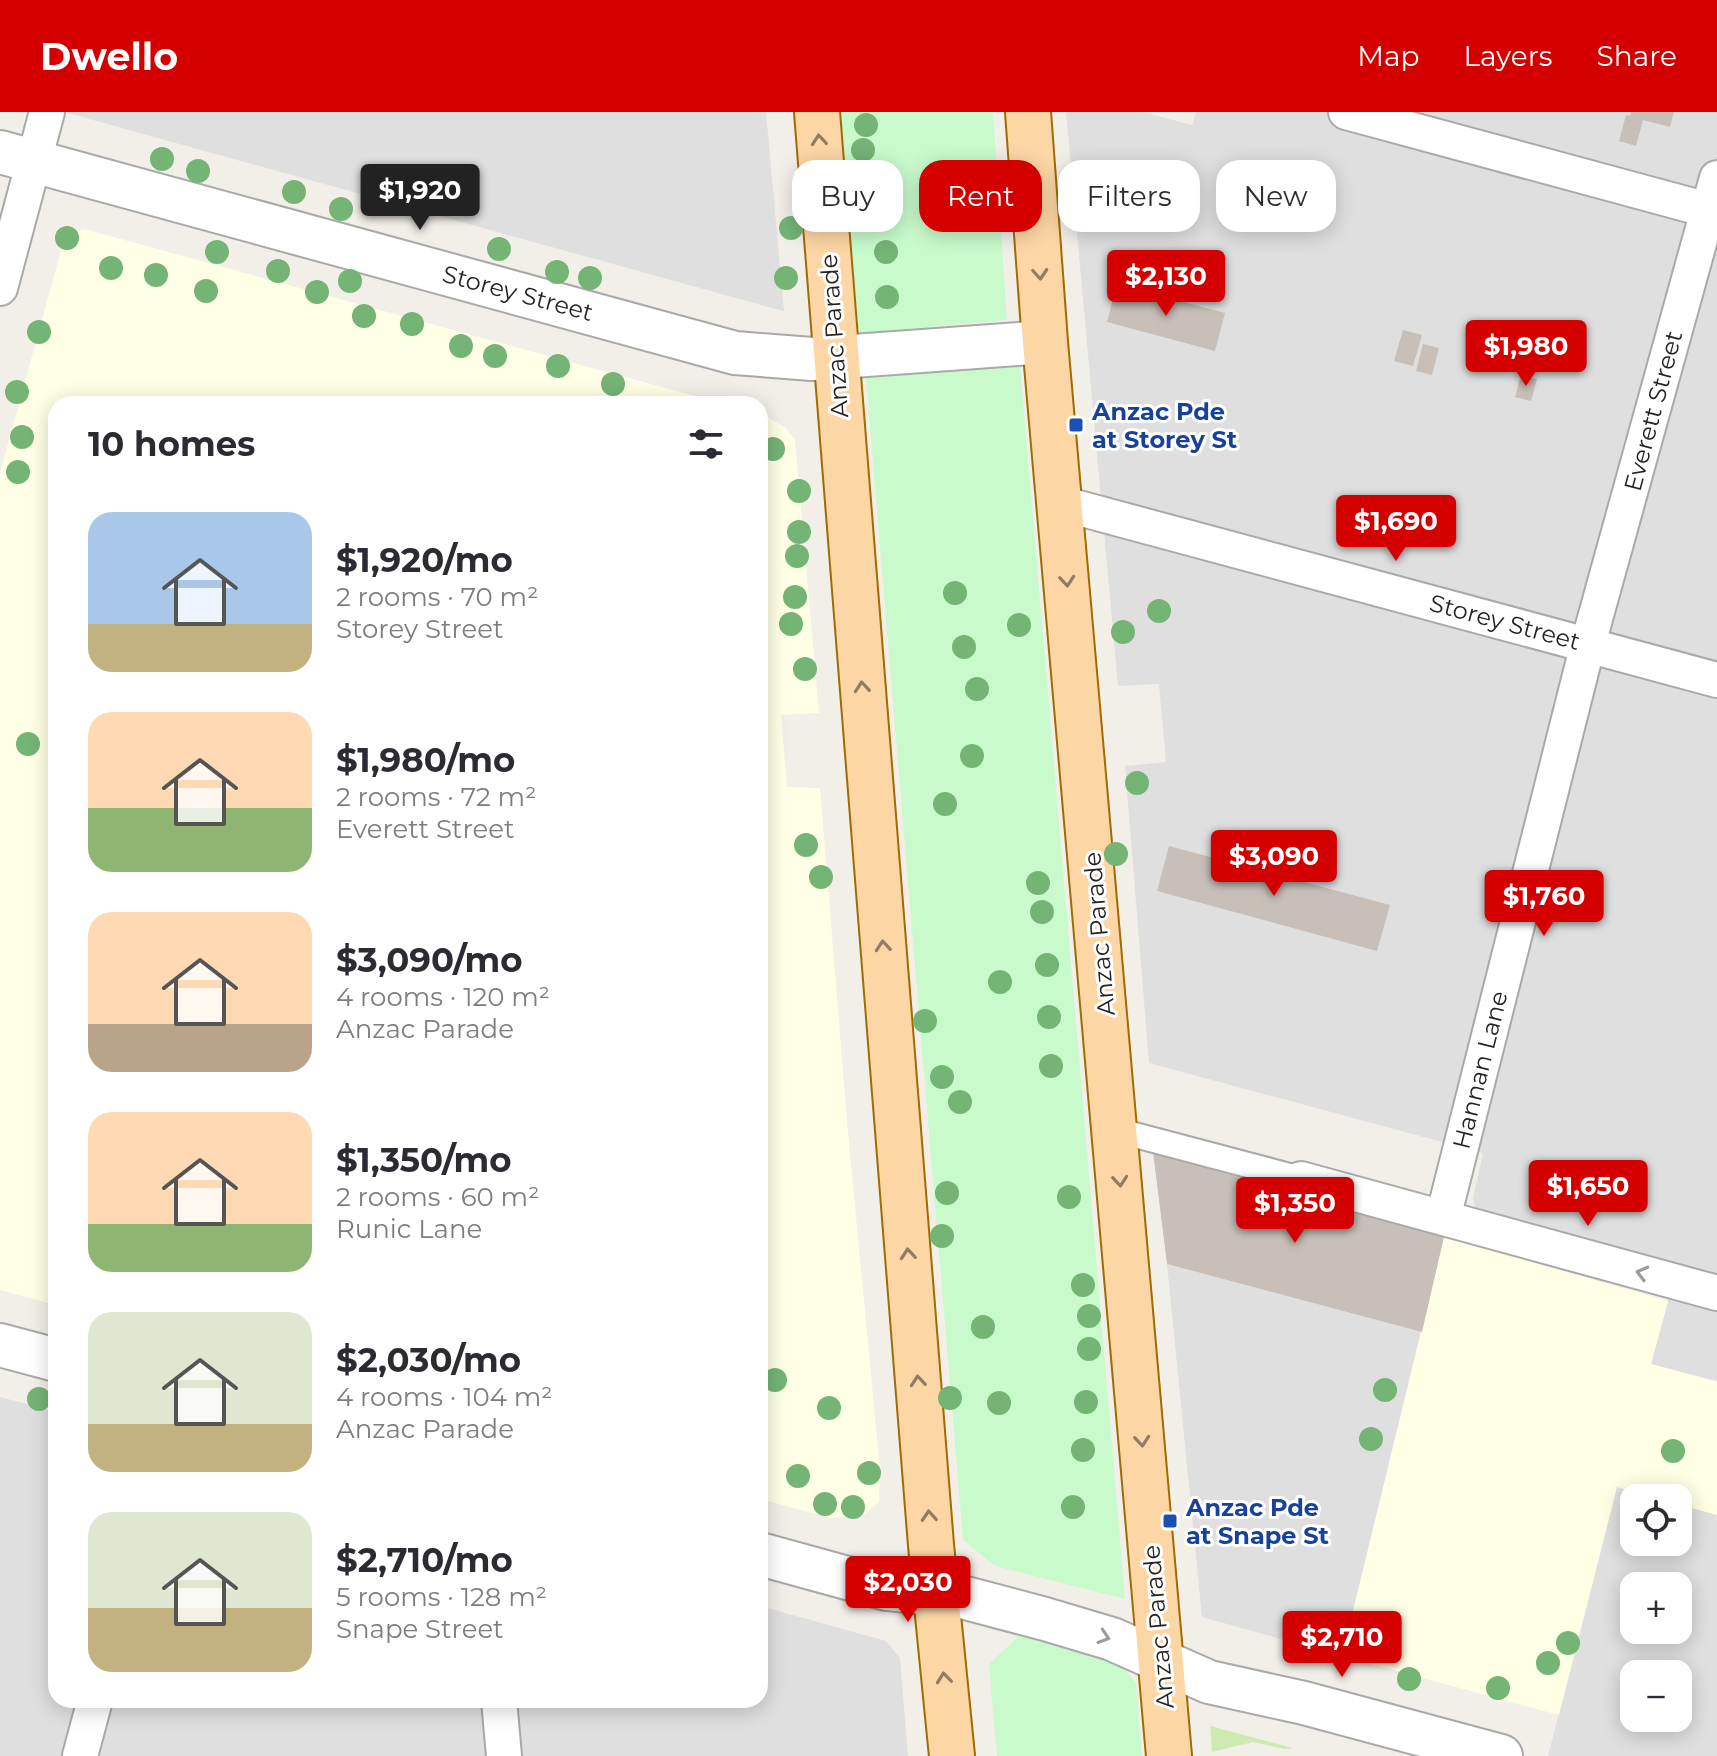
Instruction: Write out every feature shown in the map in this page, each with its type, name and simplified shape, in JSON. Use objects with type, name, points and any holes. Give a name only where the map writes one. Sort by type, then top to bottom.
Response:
[{"type":"main road","name":"Anzac Parade","points":[[817,112],[936,1594],[952,1756]]},
{"type":"main road","name":"Anzac Parade","points":[[1028,112],[1045,342],[1169,1756]]},
{"type":"street","points":[[0,288],[17,157],[47,112]]},
{"type":"street","points":[[1346,112],[1713,194]]},
{"type":"street","name":"Storey Street","points":[[17,157],[735,353],[789,359],[837,358],[1045,342]]},
{"type":"street","name":"Everett Street","points":[[1588,644],[1713,194]]},
{"type":"street","name":"Storey Street","points":[[1060,503],[1717,680]]},
{"type":"street","name":"Hannan Lane","points":[[1443,1218],[1588,644]]},
{"type":"street","points":[[1116,1130],[1717,1293]]},
{"type":"street","points":[[0,1345],[48,1358]]},
{"type":"street","points":[[768,1556],[887,1589],[969,1599],[1099,1635],[1209,1682],[1304,1703],[1501,1756]]},
{"type":"street","points":[[80,1756],[93,1708]]},
{"type":"street","points":[[500,1708],[504,1756]]},
{"type":"shaded area","points":[[64,112],[766,112],[784,311],[783,311]]},
{"type":"shaded area","points":[[1066,112],[1143,112],[1192,125],[1196,112],[1717,112],[1717,1381],[1651,1364],[1677,1268],[1477,1216],[1473,1198],[1483,1153],[1149,1063],[1125,766],[1166,762],[1159,684],[1118,686],[1077,232],[1200,232],[1200,160],[1070,160]]},
{"type":"shaded area","points":[[84,229],[695,396],[48,396],[48,1303],[0,1290],[0,473],[65,236]]},
{"type":"shaded area","points":[[768,417],[785,427],[795,440],[819,713],[781,715],[787,787],[820,788],[880,1470],[879,1502],[862,1516],[831,1518],[768,1501]]},
{"type":"shaded area","points":[[1444,1237],[1668,1301],[1651,1364],[1717,1382],[1717,1515],[1692,1508],[1692,1484],[1620,1484],[1620,1488],[1617,1487],[1559,1715],[1342,1656]]},
{"type":"shaded area","points":[[1167,1264],[1422,1332],[1342,1656],[1202,1617]]},
{"type":"shaded area","points":[[0,1397],[48,1410],[48,1708],[768,1708],[768,1608],[886,1641],[900,1658],[908,1756],[0,1756]]},
{"type":"shaded area","points":[[1617,1487],[1620,1488],[1620,1556],[1692,1556],[1692,1508],[1717,1515],[1717,1756],[1548,1756]]},
{"type":"green space","points":[[840,112],[993,112],[996,160],[919,160],[919,232],[1001,232],[1007,320],[859,333],[850,232],[903,232],[903,160],[844,160]]},
{"type":"green space","points":[[1020,365],[1125,1599],[995,1566],[963,1540],[866,378]]},
{"type":"green space","points":[[1023,1632],[1115,1656],[1136,1684],[1142,1756],[997,1756],[989,1664]]},
{"type":"green space","points":[[1210,1726],[1293,1748],[1253,1742],[1212,1752]]},
{"type":"building","points":[[1631,112],[1674,112],[1670,127],[1643,120],[1636,146],[1619,141],[1626,115],[1630,116]]},
{"type":"building","points":[[1117,284],[1225,313],[1215,351],[1107,322]]},
{"type":"building","points":[[1403,330],[1422,335],[1413,366],[1394,361]]},
{"type":"building","points":[[1423,344],[1439,348],[1432,375],[1416,371]]},
{"type":"building","points":[[1521,375],[1537,379],[1531,401],[1515,397]]},
{"type":"building","points":[[1169,846],[1390,905],[1377,951],[1157,891]]},
{"type":"building","points":[[1153,1152],[1444,1237],[1422,1332],[1167,1264]]},
{"type":"place","name":"Anzac Pde at Storey St","points":[[1076,425]]},
{"type":"place","name":"Anzac Pde at Snape St","points":[[1170,1521]]}]
